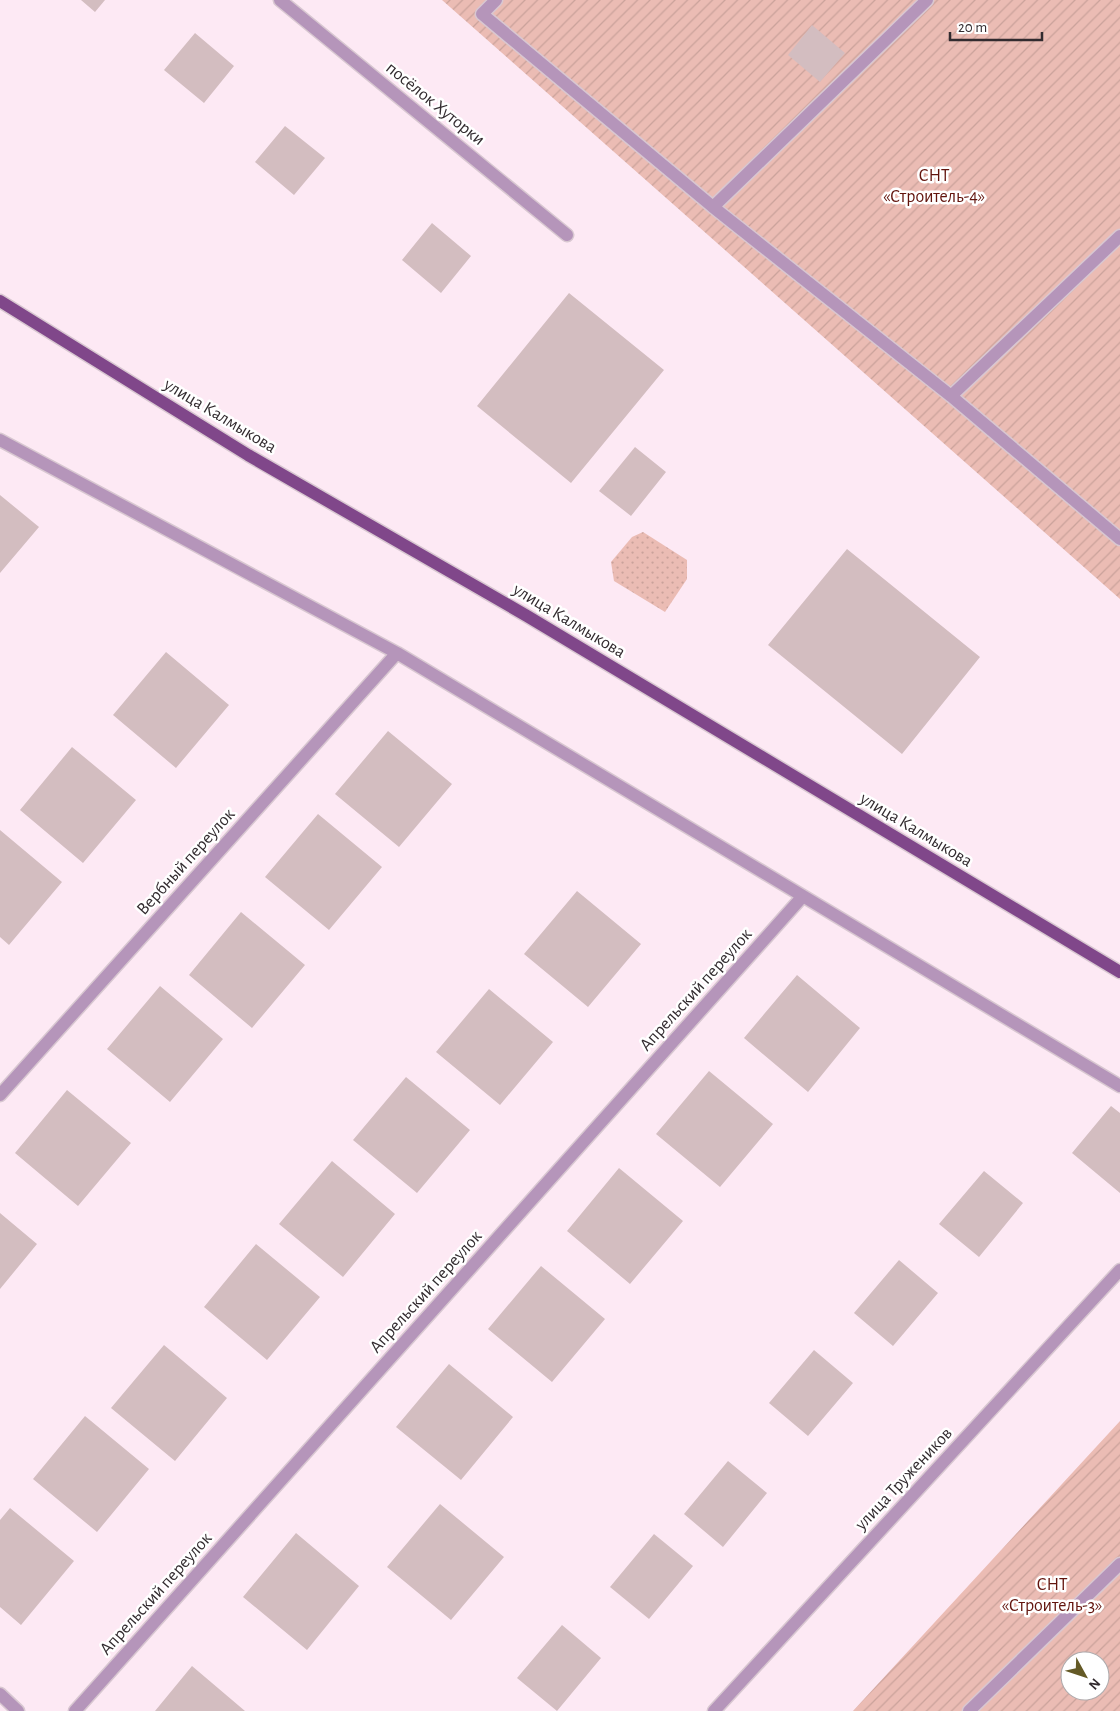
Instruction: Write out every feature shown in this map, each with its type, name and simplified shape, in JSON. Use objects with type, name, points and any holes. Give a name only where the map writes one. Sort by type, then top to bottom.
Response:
[{"type":"main road","name":"улица Калмыкова","points":[[0,301],[248,455],[527,616],[1120,972]]},
{"type":"street","name":"посёлок Хуторки","points":[[280,0],[567,235]]},
{"type":"street","points":[[496,0],[482,14],[713,207],[951,396],[1120,539]]},
{"type":"street","points":[[713,207],[927,0]]},
{"type":"street","points":[[951,396],[1120,236]]},
{"type":"street","points":[[0,440],[397,653],[1120,1086]]},
{"type":"street","name":"Вербный переулок","points":[[0,1095],[397,653]]},
{"type":"street","name":"Апрельский переулок","points":[[75,1711],[803,896]]},
{"type":"street","name":"улица Тружеников","points":[[714,1711],[1120,1270]]},
{"type":"street","points":[[969,1711],[1120,1564]]},
{"type":"street","points":[[0,1694],[18,1711]]},
{"type":"green space","name":"СНТ «Строитель-4»","points":[[442,0],[1120,0],[1120,599]]},
{"type":"green space","points":[[643,532],[687,560],[687,579],[665,612],[614,581],[611,562],[632,537]]},
{"type":"green space","name":"СНТ «Строитель-3»","points":[[1120,1421],[1120,1711],[853,1711]]},
{"type":"building","points":[[81,0],[105,0],[95,12]]},
{"type":"building","points":[[812,25],[845,53],[820,82],[788,55]]},
{"type":"building","points":[[195,33],[234,66],[204,103],[164,70]]},
{"type":"building","points":[[285,126],[325,158],[294,195],[255,162]]},
{"type":"building","points":[[432,223],[471,256],[441,293],[402,260]]},
{"type":"building","points":[[569,293],[664,370],[571,483],[477,406]]},
{"type":"building","points":[[635,447],[666,472],[631,516],[599,491]]},
{"type":"building","points":[[0,495],[39,527],[0,573]]},
{"type":"building","points":[[847,549],[980,657],[902,754],[768,645]]},
{"type":"building","points":[[166,652],[229,705],[176,768],[113,715]]},
{"type":"building","points":[[388,731],[452,784],[399,847],[335,794]]},
{"type":"building","points":[[72,747],[136,800],[83,863],[20,810]]},
{"type":"building","points":[[318,814],[382,867],[329,930],[265,877]]},
{"type":"building","points":[[0,830],[62,882],[9,945],[0,937]]},
{"type":"building","points":[[577,891],[641,944],[588,1007],[524,954]]},
{"type":"building","points":[[241,912],[305,965],[252,1028],[189,975]]},
{"type":"building","points":[[797,975],[860,1028],[808,1092],[744,1038]]},
{"type":"building","points":[[160,986],[223,1039],[170,1102],[107,1049]]},
{"type":"building","points":[[489,989],[553,1042],[500,1105],[436,1052]]},
{"type":"building","points":[[709,1071],[773,1124],[720,1187],[656,1134]]},
{"type":"building","points":[[406,1077],[470,1130],[417,1193],[353,1140]]},
{"type":"building","points":[[67,1090],[131,1143],[78,1206],[15,1153]]},
{"type":"building","points":[[1111,1106],[1120,1113],[1120,1193],[1072,1153]]},
{"type":"building","points":[[332,1161],[395,1214],[343,1277],[279,1224]]},
{"type":"building","points":[[619,1168],[683,1221],[630,1284],[567,1231]]},
{"type":"building","points":[[984,1171],[1023,1203],[979,1257],[939,1224]]},
{"type":"building","points":[[0,1213],[37,1244],[0,1289]]},
{"type":"building","points":[[256,1244],[320,1297],[267,1360],[204,1307]]},
{"type":"building","points":[[899,1260],[938,1293],[893,1346],[854,1313]]},
{"type":"building","points":[[541,1266],[605,1319],[552,1382],[488,1329]]},
{"type":"building","points":[[164,1345],[227,1398],[175,1461],[111,1408]]},
{"type":"building","points":[[814,1350],[853,1383],[808,1436],[769,1403]]},
{"type":"building","points":[[449,1364],[513,1417],[461,1480],[396,1427]]},
{"type":"building","points":[[85,1416],[149,1469],[97,1532],[33,1479]]},
{"type":"building","points":[[728,1461],[767,1493],[723,1547],[684,1514]]},
{"type":"building","points":[[440,1504],[504,1557],[451,1620],[387,1567]]},
{"type":"building","points":[[10,1508],[74,1561],[21,1625],[0,1607],[0,1520]]},
{"type":"building","points":[[296,1533],[359,1586],[307,1650],[243,1597]]},
{"type":"building","points":[[654,1534],[693,1566],[649,1619],[610,1587]]},
{"type":"building","points":[[562,1625],[601,1658],[557,1711],[517,1678]]},
{"type":"building","points":[[192,1666],[245,1711],[155,1711]]}]
